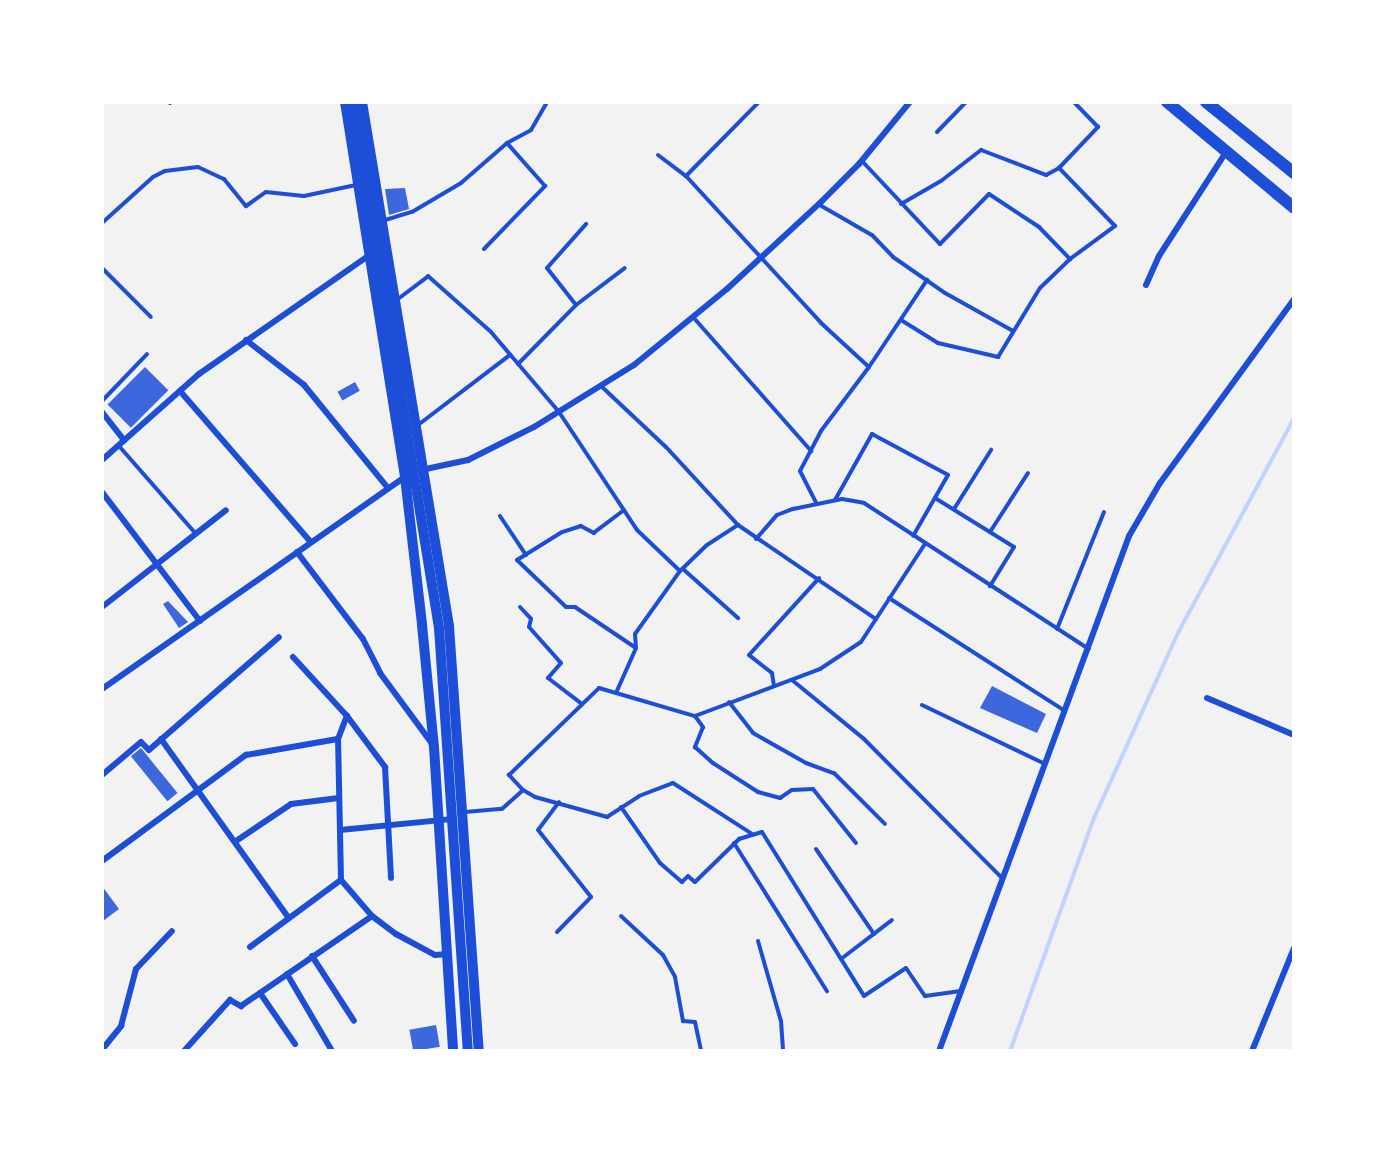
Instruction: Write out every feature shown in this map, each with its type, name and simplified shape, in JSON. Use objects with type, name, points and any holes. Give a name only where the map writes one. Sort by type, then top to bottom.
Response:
[{"type":"main road","points":[[345,102],[405,477],[434,747],[453,1051]]},
{"type":"main road","points":[[353,102],[439,628],[468,1051]]},
{"type":"main road","points":[[362,102],[449,626],[465,812],[479,1051]]},
{"type":"main road","points":[[1167,102],[1294,208]]},
{"type":"main road","points":[[1206,102],[1294,173]]},
{"type":"street","points":[[102,689],[405,477],[423,469],[468,460],[558,412],[634,365],[763,256],[818,204],[862,161],[910,102]]},
{"type":"street","points":[[1146,285],[1159,256],[1226,152]]},
{"type":"street","points":[[102,460],[180,391],[246,340],[369,255],[386,250]]},
{"type":"street","points":[[939,1051],[1066,712],[1129,536],[1160,483],[1294,299]]},
{"type":"street","points":[[246,340],[304,385],[388,488]]},
{"type":"street","points":[[180,391],[311,543]]},
{"type":"street","points":[[102,412],[124,440]]},
{"type":"street","points":[[102,492],[200,621]]},
{"type":"street","points":[[102,607],[226,510]]},
{"type":"street","points":[[297,552],[363,639],[380,673],[434,747]]},
{"type":"street","points":[[102,775],[141,742],[149,750],[279,636]]},
{"type":"street","points":[[293,657],[347,716],[385,767],[391,878]]},
{"type":"street","points":[[1207,698],[1294,735]]},
{"type":"street","points":[[347,716],[338,739],[341,880],[372,916],[435,955],[447,954]]},
{"type":"street","points":[[161,739],[200,789],[288,918]]},
{"type":"street","points":[[102,861],[246,755],[338,739]]},
{"type":"street","points":[[236,841],[291,804],[339,798]]},
{"type":"street","points":[[340,830],[439,822],[465,812]]},
{"type":"street","points":[[250,947],[341,880]]},
{"type":"street","points":[[184,1051],[230,1000],[241,1006],[372,916]]},
{"type":"street","points":[[110,1051],[103,1044],[121,1026],[136,969],[172,931]]},
{"type":"street","points":[[1252,1051],[1294,948]]},
{"type":"street","points":[[312,956],[354,1021]]},
{"type":"street","points":[[287,974],[332,1051]]},
{"type":"street","points":[[260,993],[295,1044]]},
{"type":"lane","points":[[382,221],[412,212],[461,183],[507,143],[531,130],[547,102]]},
{"type":"lane","points":[[686,176],[759,102]]},
{"type":"lane","points":[[937,132],[966,102]]},
{"type":"lane","points":[[901,204],[941,181],[981,150],[1046,175],[1059,168],[1098,127],[1074,102]]},
{"type":"lane","points":[[484,249],[545,186],[507,143]]},
{"type":"lane","points":[[658,155],[686,176],[763,256],[821,323],[869,367]]},
{"type":"lane","points":[[862,161],[940,244],[989,194],[1039,227],[1070,259]]},
{"type":"lane","points":[[102,223],[153,177],[165,171],[198,167],[224,179],[246,206],[266,192],[304,196],[358,184]]},
{"type":"lane","points":[[901,320],[938,344],[998,357],[1040,288],[1070,259],[1115,226],[1059,168]]},
{"type":"lane","points":[[818,204],[872,236],[892,257],[927,280],[1013,331]]},
{"type":"lane","points":[[576,305],[547,268],[586,224]]},
{"type":"lane","points":[[102,268],[151,317]]},
{"type":"lane","points":[[518,364],[576,305],[625,268]]},
{"type":"lane","points":[[395,301],[428,276],[491,332],[558,412],[637,530],[738,618]]},
{"type":"lane","points":[[816,503],[800,471],[811,451],[927,280]]},
{"type":"lane","points":[[693,317],[811,451]]},
{"type":"lane","points":[[102,401],[147,354]]},
{"type":"lane","points":[[416,427],[510,355]]},
{"type":"lane","points":[[601,386],[666,447],[738,525],[876,619]]},
{"type":"lane","points":[[836,500],[872,434],[948,475],[913,536]]},
{"type":"lane","points":[[119,446],[196,534]]},
{"type":"lane","points":[[954,509],[991,450]]},
{"type":"lane","points":[[990,532],[1028,473]]},
{"type":"lane","points":[[935,498],[1014,547],[990,586]]},
{"type":"lane","points":[[756,539],[777,515],[816,503],[836,500],[864,503],[1089,649]]},
{"type":"lane","points":[[624,510],[594,533],[581,526],[562,532],[517,560],[566,607],[575,607],[636,648]]},
{"type":"lane","points":[[1057,629],[1104,512]]},
{"type":"lane","points":[[500,516],[526,555]]},
{"type":"lane","points":[[616,693],[636,648],[635,634],[681,570],[706,545],[738,525]]},
{"type":"lane","points":[[695,716],[820,669],[861,642],[925,544]]},
{"type":"lane","points":[[774,686],[772,673],[749,655],[819,578]]},
{"type":"lane","points":[[890,598],[1066,712]]},
{"type":"lane","points":[[520,607],[531,619],[529,627],[561,663],[548,678],[582,704]]},
{"type":"lane","points":[[792,680],[864,739],[1002,878]]},
{"type":"lane","points":[[752,834],[673,783],[621,807],[607,817],[535,797],[523,790],[508,775],[599,688],[695,716],[703,727],[695,747],[713,763],[758,792],[780,798],[792,790],[813,789],[856,843]]},
{"type":"lane","points":[[729,702],[753,733],[806,763],[834,773],[885,824]]},
{"type":"lane","points":[[922,705],[1046,764]]},
{"type":"lane","points":[[465,812],[502,809],[523,790]]},
{"type":"lane","points":[[557,932],[591,897],[538,830],[559,802]]},
{"type":"lane","points":[[621,807],[660,863],[682,882],[688,876],[695,882],[734,843],[762,832],[864,996],[906,968],[925,996],[961,991]]},
{"type":"lane","points":[[734,843],[827,991]]},
{"type":"lane","points":[[816,849],[874,934]]},
{"type":"lane","points":[[621,916],[663,955],[675,977],[683,1021],[695,1022],[701,1051]]},
{"type":"lane","points":[[841,959],[892,920]]},
{"type":"lane","points":[[758,941],[781,1021],[783,1051]]},
{"type":"building","points":[[405,188],[409,209],[389,215],[385,189]]},
{"type":"building","points":[[145,367],[168,390],[131,428],[108,404]]},
{"type":"building","points":[[355,382],[360,391],[342,400],[338,392]]},
{"type":"building","points":[[168,601],[188,622],[179,628],[163,604]]},
{"type":"building","points":[[992,686],[1046,714],[1037,733],[980,708]]},
{"type":"building","points":[[141,748],[178,793],[167,801],[131,756]]},
{"type":"building","points":[[102,886],[119,909],[103,921],[102,919]]},
{"type":"building","points":[[436,1025],[440,1047],[413,1051],[409,1030]]},
{"type":"waterway","points":[[1010,1051],[1094,818],[1179,631],[1294,418]]}]
